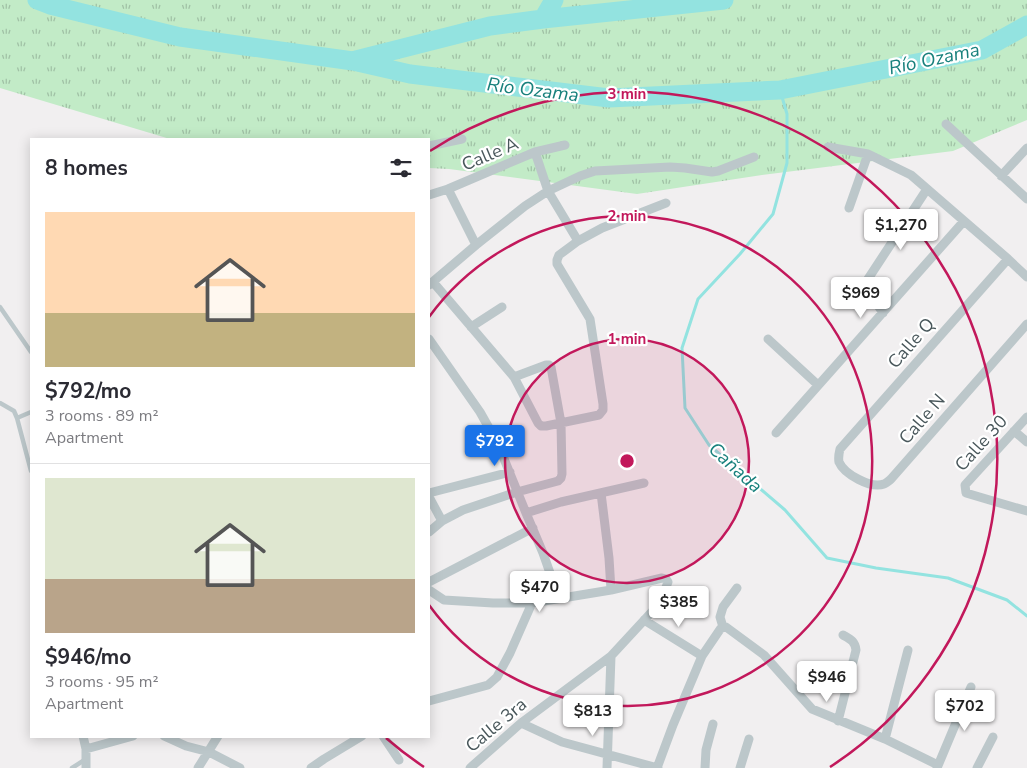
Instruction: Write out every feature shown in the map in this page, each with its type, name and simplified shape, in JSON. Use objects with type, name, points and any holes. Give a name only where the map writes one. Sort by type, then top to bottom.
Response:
[{"type":"street","points":[[946,124],[1027,199]]},
{"type":"street","points":[[430,146],[462,139]]},
{"type":"street","name":"Calle A","points":[[430,195],[448,189],[535,152],[565,144]]},
{"type":"street","points":[[828,147],[868,154],[911,175],[1027,277]]},
{"type":"street","points":[[1000,176],[1027,148]]},
{"type":"street","points":[[535,152],[548,191],[578,241]]},
{"type":"street","points":[[849,208],[868,154]]},
{"type":"street","points":[[666,203],[602,228],[578,241],[559,255],[557,264],[590,319],[603,404],[599,414],[546,426],[538,424],[514,377],[431,284],[525,206],[548,191],[580,176],[596,171],[670,167],[712,172],[754,157]]},
{"type":"street","points":[[883,313],[867,289],[866,282],[927,188]]},
{"type":"street","points":[[448,189],[476,245]]},
{"type":"street","points":[[776,434],[964,221]]},
{"type":"street","name":"Calle Q","points":[[840,449],[1008,259]]},
{"type":"street","points":[[471,327],[502,307]]},
{"type":"street","name":"Calle N","points":[[840,449],[838,456],[840,463],[852,477],[878,485],[884,484],[891,479],[1027,324]]},
{"type":"street","points":[[768,339],[818,385]]},
{"type":"street","points":[[430,340],[480,412],[498,444],[544,553],[555,599]]},
{"type":"street","points":[[430,531],[442,521],[463,510],[558,481],[561,478],[561,423],[551,367],[546,365],[514,377]]},
{"type":"street","name":"Calle 30","points":[[1027,417],[965,485],[966,492],[1027,511]]},
{"type":"street","points":[[1014,431],[1027,442]]},
{"type":"street","points":[[430,495],[510,472]]},
{"type":"street","points":[[526,513],[561,502],[644,483]]},
{"type":"street","points":[[430,591],[444,600],[532,603],[611,590],[601,492]]},
{"type":"street","points":[[430,497],[442,521]]},
{"type":"street","points":[[430,581],[533,528]]},
{"type":"street","name":"Calle 3ra","points":[[470,768],[521,723],[611,656],[660,603],[668,582],[662,578],[611,590]]},
{"type":"street","points":[[723,627],[720,617],[723,607],[737,588]]},
{"type":"street","points":[[430,701],[488,685],[497,677],[532,603]]},
{"type":"street","points":[[644,620],[702,656]]},
{"type":"street","points":[[521,723],[562,742],[657,768],[702,656],[723,627]]},
{"type":"street","points":[[723,627],[726,627],[764,655],[812,709],[885,739],[938,767],[971,687]]},
{"type":"street","points":[[838,720],[856,650],[856,645],[853,641],[843,635]]},
{"type":"street","points":[[885,739],[908,650]]},
{"type":"street","points":[[607,768],[611,656]]},
{"type":"street","points":[[705,768],[706,750],[714,724]]},
{"type":"street","points":[[977,768],[993,737]]},
{"type":"street","points":[[83,738],[86,749],[86,764]]},
{"type":"street","points":[[86,749],[126,738]]},
{"type":"street","points":[[168,738],[186,746],[209,752],[240,768]]},
{"type":"street","points":[[198,768],[217,738]]},
{"type":"street","points":[[311,768],[359,738]]},
{"type":"street","points":[[383,738],[399,760]]},
{"type":"street","points":[[740,768],[749,739]]},
{"type":"lane","points":[[0,307],[30,351]]},
{"type":"lane","points":[[0,403],[14,412],[18,418],[30,467]]},
{"type":"lane","points":[[18,418],[30,412]]},
{"type":"lane","points":[[72,768],[86,764]]},
{"type":"green space","points":[[0,0],[1027,0],[1027,120],[953,151],[762,175],[637,194],[430,168],[430,138],[167,138],[0,88]]},
{"type":"waterway","name":"Río Ozama","points":[[37,0],[50,5],[180,37],[353,61],[410,74],[609,98],[780,90],[982,50],[1027,25]]},
{"type":"waterway","points":[[543,19],[554,0]]},
{"type":"waterway","points":[[356,60],[490,26],[724,0]]},
{"type":"waterway","name":"Cañada","points":[[780,90],[787,114],[787,163],[773,214],[740,254],[698,299],[682,348],[685,408],[709,445],[785,510],[827,558],[876,568],[948,578],[1007,600],[1027,616]]}]
